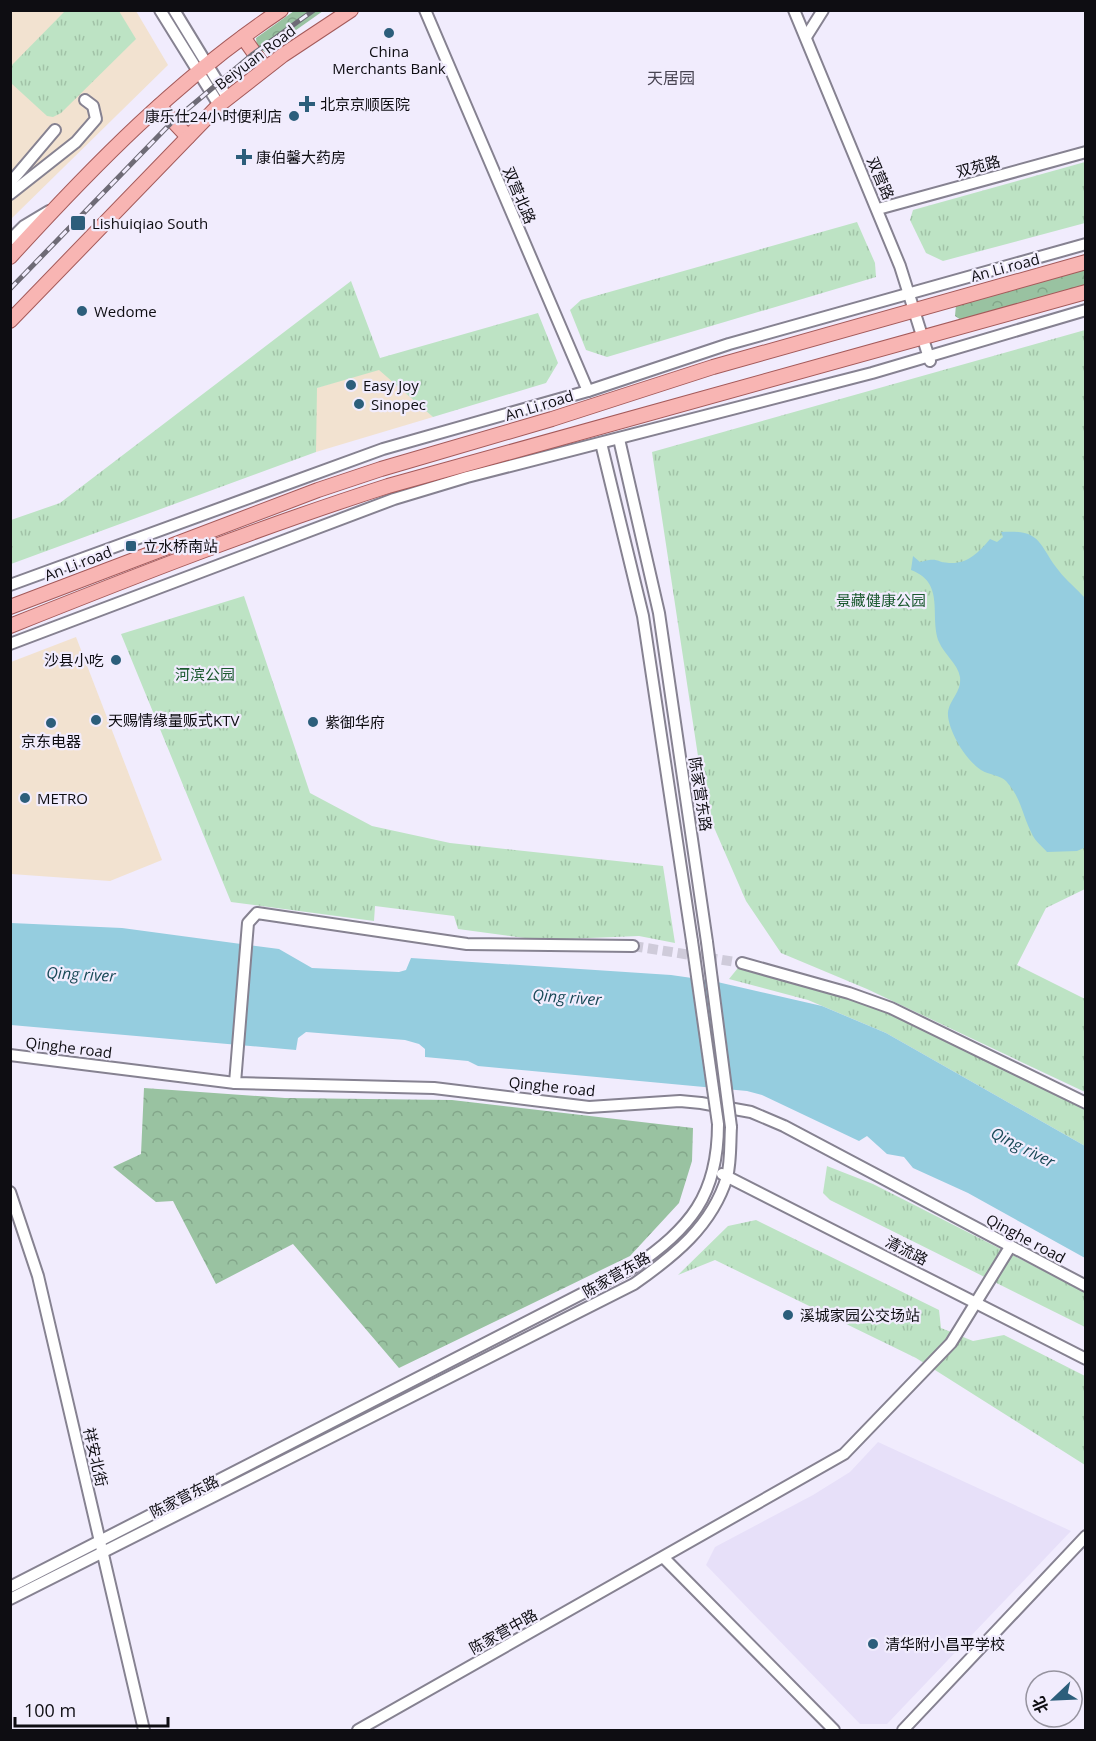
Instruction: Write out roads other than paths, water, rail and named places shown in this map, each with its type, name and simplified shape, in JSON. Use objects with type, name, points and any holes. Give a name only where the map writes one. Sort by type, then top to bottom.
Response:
[{"type":"main road","name":"Beiyuan Road","points":[[10,257],[57,206],[159,106],[202,68],[281,10]]},
{"type":"main road","name":"Beiyuan Road","points":[[10,321],[223,101],[265,68],[351,10]]},
{"type":"main road","points":[[243,37],[265,68]]},
{"type":"main road","points":[[159,106],[188,137]]},
{"type":"main road","name":"An Li road","points":[[10,607],[296,498],[381,469],[552,419],[713,367],[915,308],[1086,262]]},
{"type":"main road","points":[[10,626],[138,574],[317,508],[464,464],[1086,292]]},
{"type":"street","points":[[160,10],[223,101]]},
{"type":"street","points":[[174,10],[202,68]]},
{"type":"street","name":"双营北路","points":[[425,10],[588,391]]},
{"type":"street","name":"双营路","points":[[794,10],[878,209],[910,292],[930,358]]},
{"type":"street","points":[[806,37],[823,10]]},
{"type":"street","points":[[10,194],[76,142],[96,119],[93,106],[85,100]]},
{"type":"street","points":[[10,183],[55,130]]},
{"type":"street","name":"双苑路","points":[[878,209],[1086,152]]},
{"type":"street","name":"Beiyuan Road","points":[[10,240],[24,226],[57,206]]},
{"type":"street","name":"An Li road","points":[[10,585],[383,449],[588,391],[729,344],[1086,244]]},
{"type":"street","points":[[10,644],[394,499],[930,358],[1086,310]]},
{"type":"street","name":"陈家营东路","points":[[10,1599],[634,1284],[684,1247],[709,1216],[727,1177],[731,1126],[707,942],[659,614],[619,439]]},
{"type":"street","name":"陈家营东路","points":[[10,1587],[634,1267],[662,1248],[693,1217],[713,1170],[718,1147],[717,1124],[643,616],[601,443]]},
{"type":"street","points":[[235,1083],[248,923],[257,913],[467,944],[633,946]]},
{"type":"street","points":[[742,963],[849,993],[891,1008],[1086,1103]]},
{"type":"street","name":"Qinghe road","points":[[10,1055],[235,1083],[434,1088],[589,1107],[680,1101],[752,1112],[784,1126],[1086,1286]]},
{"type":"street","name":"清流路","points":[[713,1170],[978,1302],[1086,1359]]},
{"type":"street","name":"祥安北街","points":[[10,1192],[38,1276],[144,1731]]},
{"type":"street","name":"陈家营中路","points":[[358,1731],[844,1454],[951,1343],[1010,1247]]},
{"type":"street","points":[[903,1731],[1086,1536]]},
{"type":"street","points":[[664,1558],[834,1731]]},
{"type":"water","points":[[1001,532],[1025,533],[1032,536],[1062,574],[1085,598],[1086,847],[1077,851],[1047,852],[1033,837],[1019,801],[1006,781],[975,766],[960,746],[952,731],[948,716],[948,711],[959,688],[959,672],[939,642],[933,592],[929,583],[911,570],[913,556],[920,562],[934,560],[956,563],[967,560],[990,539],[997,542],[1003,537]]},
{"type":"water","name":"Qing river","points":[[11,923],[122,928],[279,949],[312,968],[399,972],[406,970],[411,958],[671,975],[713,981],[822,1006],[886,1033],[1085,1146],[1085,1258],[968,1193],[913,1168],[904,1157],[887,1154],[867,1136],[859,1141],[762,1095],[747,1091],[478,1066],[468,1061],[425,1057],[425,1049],[419,1044],[405,1040],[306,1032],[298,1038],[296,1050],[11,1025]]},
{"type":"tunnel","points":[[633,946],[742,963]]},
{"type":"railway","points":[[10,289],[172,122],[253,54],[314,10]]},
{"type":"place","name":"China Merchants Bank","points":[[389,33]]},
{"type":"place","name":"北京京顺医院","points":[[307,104]]},
{"type":"place","name":"康乐仕24小时便利店","points":[[294,116]]},
{"type":"place","name":"康伯馨大药房","points":[[244,157]]},
{"type":"place","name":"Lishuiqiao South","points":[[78,223]]},
{"type":"place","name":"Wedome","points":[[82,311]]},
{"type":"place","name":"Easy Joy","points":[[351,385]]},
{"type":"place","name":"Sinopec","points":[[359,404]]},
{"type":"place","name":"立水桥南站","points":[[131,546]]},
{"type":"place","name":"沙县小吃","points":[[116,660]]},
{"type":"place","name":"天赐情缘量贩式KTV","points":[[96,720]]},
{"type":"place","name":"紫御华府","points":[[313,722]]},
{"type":"place","name":"京东电器","points":[[51,723]]},
{"type":"place","name":"METRO","points":[[25,798]]},
{"type":"place","name":"溪城家园公交场站","points":[[788,1315]]},
{"type":"place","name":"清华附小昌平学校","points":[[873,1644]]},
{"type":"district","name":"天居园","points":[[671,78]]},
{"type":"park label","name":"景藏健康公园","points":[[881,600]]},
{"type":"park label","name":"河滨公园","points":[[205,674]]}]
